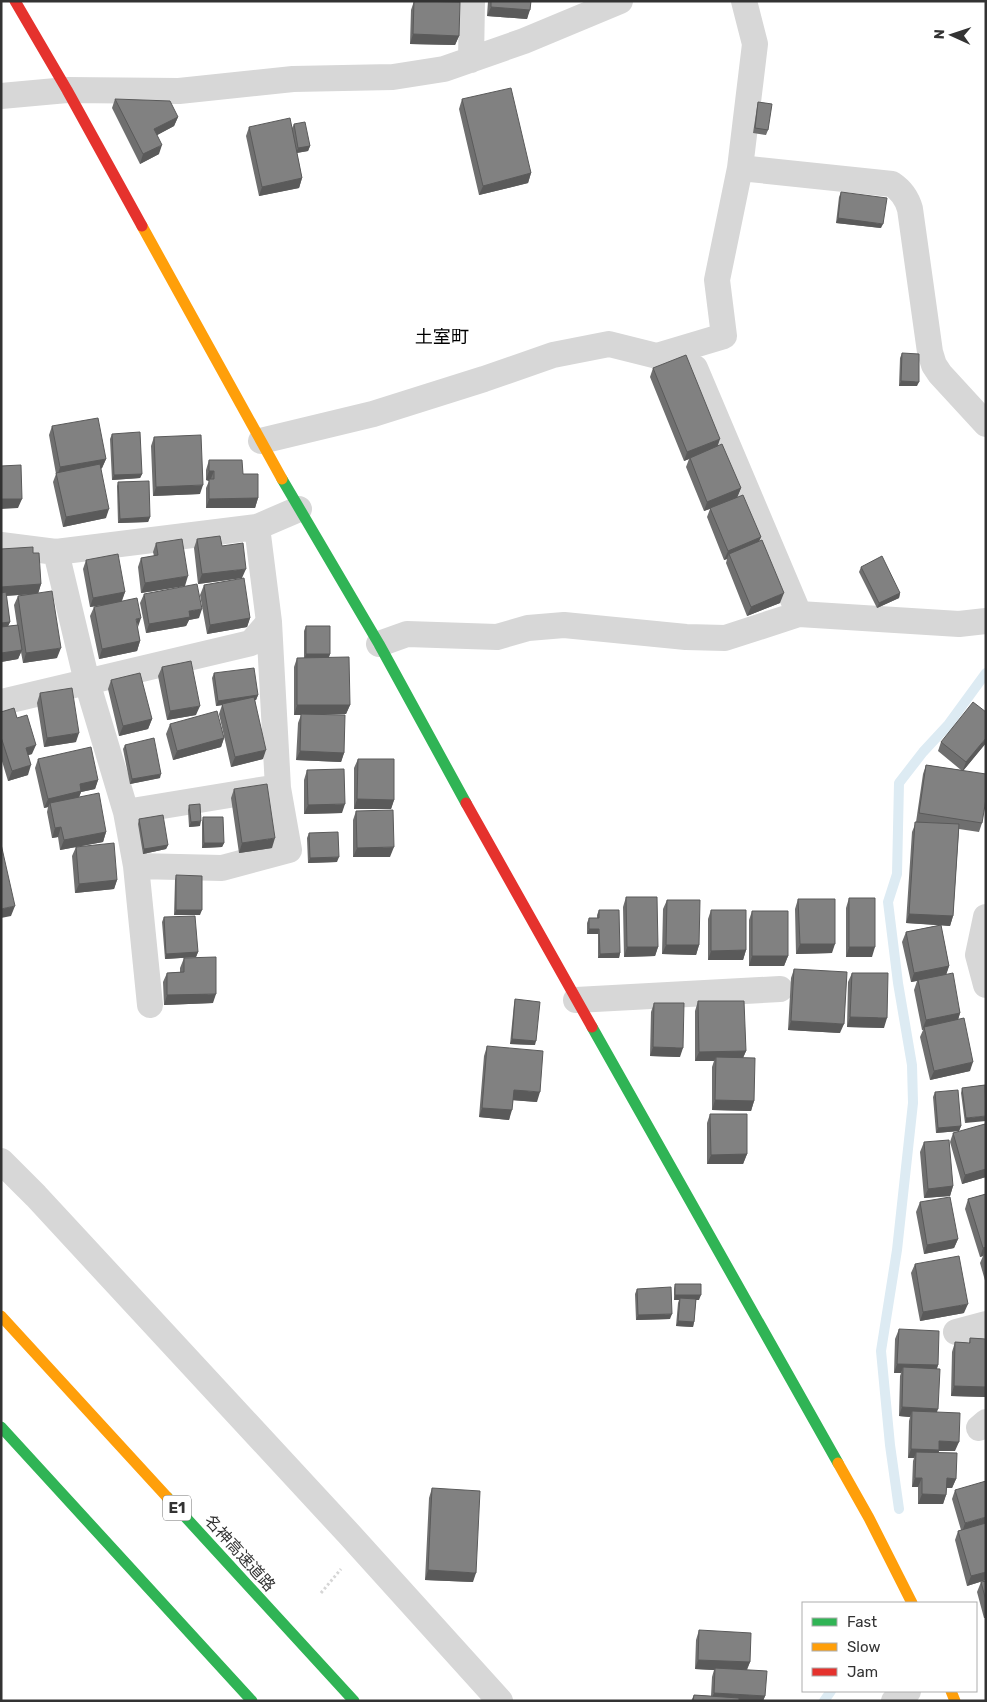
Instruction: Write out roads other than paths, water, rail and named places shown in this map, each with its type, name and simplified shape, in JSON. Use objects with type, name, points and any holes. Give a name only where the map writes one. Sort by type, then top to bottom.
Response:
[{"type":"main road","points":[[15,1],[67,90],[299,509],[379,644],[576,1000],[869,1518],[911,1602]]},
{"type":"main road","name":"名神高速道路","points":[[1,1316],[354,1701]]},
{"type":"main road","points":[[1,1427],[252,1701]]},
{"type":"street","points":[[471,60],[472,1]]},
{"type":"street","points":[[1,96],[67,90],[179,91],[293,79],[393,77],[444,69],[471,60],[524,41],[620,1]]},
{"type":"street","points":[[261,441],[373,414],[484,379],[552,355],[609,344],[657,356],[724,336],[717,280],[740,168],[755,44],[744,1]]},
{"type":"street","points":[[740,168],[892,184],[902,192],[909,203],[930,352],[934,365],[986,424]]},
{"type":"street","points":[[695,368],[798,614]]},
{"type":"street","points":[[1,545],[56,552],[257,527],[299,509]]},
{"type":"street","points":[[136,866],[222,868],[288,850],[278,788],[269,622],[257,527]]},
{"type":"street","points":[[56,552],[87,682],[126,812],[136,866],[150,1005]]},
{"type":"street","points":[[379,644],[407,634],[497,637],[528,628],[564,625],[686,637],[726,638],[798,614],[959,624],[986,621]]},
{"type":"street","points":[[2,702],[251,643],[269,622]]},
{"type":"street","points":[[126,812],[278,788]]},
{"type":"street","points":[[986,917],[978,955],[986,985]]},
{"type":"street","points":[[576,1000],[780,989]]},
{"type":"street","points":[[1,1161],[36,1196],[336,1520],[500,1701]]},
{"type":"street","points":[[956,1332],[986,1324]]},
{"type":"street","points":[[894,1701],[907,1692]]},
{"type":"waterway","points":[[899,1509],[890,1445],[881,1351],[897,1250],[913,1103],[912,1065],[898,983],[888,902],[897,874],[899,783],[923,752],[948,725],[986,673]]},
{"type":"waterway","points":[[824,1701],[830,1692]]},
{"type":"district","name":"土室町","points":[[442,337]]}]
